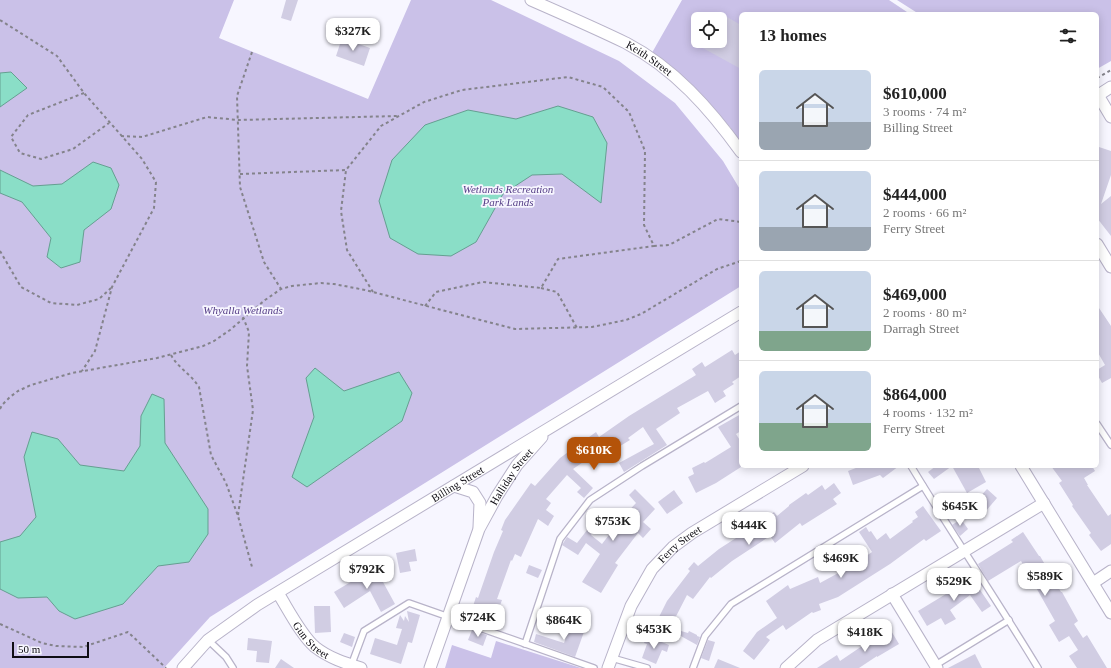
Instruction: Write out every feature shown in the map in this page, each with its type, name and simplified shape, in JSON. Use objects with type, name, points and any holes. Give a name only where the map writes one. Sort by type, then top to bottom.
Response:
[{"type":"street","name":"Keith Street","points":[[531,0],[627,44],[658,64],[684,85],[718,120],[739,149]]},
{"type":"street","points":[[1099,94],[1111,87]]},
{"type":"street","points":[[1099,97],[1111,117]]},
{"type":"street","points":[[1099,247],[1111,267]]},
{"type":"street","name":"Billing Street","points":[[183,668],[208,640],[257,605],[739,313]]},
{"type":"street","name":"Halliday Street","points":[[430,668],[479,529],[496,496],[517,465],[550,428]]},
{"type":"street","name":"Ferry Street","points":[[610,663],[631,606],[652,569],[673,547],[692,533],[800,468]]},
{"type":"street","points":[[1022,468],[1111,613]]},
{"type":"street","name":"Halliday Street","points":[[454,486],[473,492],[480,503],[479,529]]},
{"type":"street","points":[[786,668],[817,640],[1044,503]]},
{"type":"street","points":[[1093,583],[1111,571]]},
{"type":"street","name":"Gun Street","points":[[278,592],[301,630],[315,647],[336,660],[354,667]]},
{"type":"street","points":[[892,594],[934,667]]},
{"type":"lane","points":[[525,644],[560,539],[590,500],[642,466],[739,407]]},
{"type":"lane","points":[[1099,427],[1111,445]]},
{"type":"lane","points":[[912,468],[1038,668]]},
{"type":"lane","points":[[693,668],[705,636],[731,604],[923,486]]},
{"type":"lane","points":[[354,667],[364,631],[409,603],[594,668]]},
{"type":"lane","points":[[934,667],[1009,620]]},
{"type":"lane","points":[[208,640],[226,657],[233,668]]},
{"type":"lane","points":[[610,663],[647,668]]},
{"type":"path","points":[[0,20],[58,56],[84,93],[120,136],[142,159],[156,182],[154,208],[112,287],[95,351],[82,371]]},
{"type":"path","points":[[252,52],[236,96],[240,187],[264,262],[280,289]]},
{"type":"path","points":[[1099,77],[1111,70]]},
{"type":"path","points":[[373,292],[347,250],[342,211],[346,170],[381,126],[424,102],[462,90],[568,77],[603,87],[629,112],[645,151],[644,225],[654,246]]},
{"type":"path","points":[[84,93],[28,115],[11,137],[20,153],[40,159],[73,149],[109,123]]},
{"type":"path","points":[[120,136],[142,137],[207,117],[238,120],[398,116]]},
{"type":"path","points":[[239,174],[346,170]]},
{"type":"path","points":[[541,288],[558,259],[669,245],[718,219],[739,222]]},
{"type":"path","points":[[0,251],[21,288],[51,303],[77,305],[99,299],[112,287]]},
{"type":"path","points":[[0,409],[10,397],[30,385],[82,371],[171,355],[203,346],[214,341],[230,330],[264,300],[280,289],[292,286],[321,283],[334,284],[373,292],[515,329],[577,328],[608,324],[626,320],[641,314],[718,268],[739,262]]},
{"type":"path","points":[[425,306],[436,292],[483,282],[541,288],[557,292],[577,328]]},
{"type":"path","points":[[238,516],[253,410],[247,366],[249,332],[243,318]]},
{"type":"path","points":[[171,355],[175,363],[193,378],[199,387],[211,455],[226,483],[238,516],[252,567]]},
{"type":"path","points":[[0,624],[42,643],[56,646],[83,647],[128,632],[166,668]]},
{"type":"green space","name":"Whyalla Wetlands","points":[[0,0],[234,0],[219,38],[368,99],[411,0],[491,0],[619,61],[675,103],[723,161],[739,188],[739,287],[210,617],[164,668],[0,668]]},
{"type":"green space","points":[[682,0],[889,0],[907,12],[739,12],[739,143],[730,127],[649,58]]},
{"type":"green space","points":[[897,0],[1111,0],[1111,61],[1099,68],[1099,12],[916,12]]},
{"type":"green space","points":[[496,641],[581,668],[445,668],[452,645],[491,658]]},
{"type":"shaded area","points":[[11,72],[27,88],[0,107],[0,73]]},
{"type":"shaded area","points":[[558,106],[593,117],[607,143],[601,203],[562,174],[532,175],[503,194],[476,242],[451,256],[418,254],[390,238],[379,201],[392,160],[425,125],[468,110],[516,119]]},
{"type":"shaded area","points":[[93,162],[111,168],[119,185],[111,209],[84,230],[80,262],[61,268],[47,257],[51,238],[22,202],[0,193],[0,170],[33,186],[62,184]]},
{"type":"shaded area","points":[[315,368],[344,391],[399,372],[412,393],[402,421],[307,487],[292,477],[314,417],[306,378]]},
{"type":"shaded area","points":[[152,394],[164,399],[165,443],[208,509],[208,534],[189,562],[158,566],[123,604],[75,619],[59,611],[47,597],[18,598],[0,589],[0,542],[20,536],[36,517],[24,457],[32,432],[58,439],[80,465],[124,471],[140,446],[141,416]]},
{"type":"building","points":[[286,0],[298,0],[291,21],[281,18]]},
{"type":"building","points":[[727,17],[739,24],[739,68],[703,48],[727,48]]},
{"type":"building","points":[[342,38],[370,48],[364,66],[336,56]]},
{"type":"building","points":[[1099,147],[1111,151],[1111,175],[1101,204],[1111,196],[1111,236],[1099,221]]},
{"type":"building","points":[[1099,308],[1111,326],[1111,378],[1102,383],[1099,378],[1099,369],[1105,365],[1099,354]]},
{"type":"building","points":[[732,350],[735,355],[739,352],[739,377],[732,382],[734,384],[723,391],[726,396],[715,403],[708,391],[677,408],[680,413],[656,429],[667,445],[624,472],[619,463],[654,444],[643,427],[628,438],[630,440],[612,451],[608,445],[573,469],[593,488],[584,498],[577,492],[581,488],[567,475],[546,499],[551,503],[546,510],[554,516],[548,526],[538,519],[521,557],[515,554],[512,561],[511,560],[497,599],[502,600],[492,627],[475,622],[476,621],[469,618],[503,531],[501,530],[505,520],[531,483],[535,486],[560,458],[596,432],[599,437],[629,416],[696,375],[692,369],[702,362],[705,367]]},
{"type":"building","points":[[739,415],[739,432],[736,434],[739,439],[739,468],[716,483],[696,493],[688,477],[694,474],[692,468],[704,462],[705,463],[731,447],[718,427]]},
{"type":"building","points":[[856,468],[896,468],[883,478],[880,475],[853,485],[848,471]]},
{"type":"building","points":[[933,468],[949,468],[934,479],[928,472]]},
{"type":"building","points":[[953,468],[979,468],[986,482],[967,493]]},
{"type":"building","points":[[1052,468],[1093,468],[1095,471],[1084,478],[1087,485],[1108,516],[1111,514],[1111,544],[1101,551],[1089,535],[1091,533],[1072,506],[1073,505],[1059,483],[1062,481]]},
{"type":"building","points":[[834,483],[841,493],[833,499],[837,504],[802,526],[800,523],[775,543],[770,536],[732,561],[711,578],[710,577],[693,599],[687,595],[669,630],[656,623],[667,601],[690,571],[688,569],[694,562],[698,566],[719,549],[750,529],[751,530],[774,512],[777,516],[806,493],[808,495],[822,485],[825,490]]},
{"type":"building","points":[[635,489],[655,509],[643,522],[651,529],[643,538],[638,533],[615,563],[618,565],[601,593],[582,582],[600,554],[586,543],[578,555],[562,545],[567,537],[577,543],[591,525],[595,528],[591,535],[602,544],[622,518],[636,503],[629,495]]},
{"type":"building","points":[[987,489],[997,498],[979,519],[970,511],[970,508]]},
{"type":"building","points":[[674,490],[683,503],[667,514],[658,502]]},
{"type":"building","points":[[923,506],[941,531],[926,541],[924,539],[890,564],[838,597],[819,604],[821,610],[812,612],[786,630],[783,625],[766,637],[770,640],[754,660],[743,651],[757,632],[777,618],[766,601],[788,585],[790,589],[818,577],[820,583],[853,565],[872,552],[859,532],[866,527],[869,532],[871,531],[877,540],[886,533],[890,539],[918,517],[915,512]]},
{"type":"building","points":[[961,519],[968,529],[960,536],[952,525]]},
{"type":"building","points":[[1023,532],[1062,592],[1078,621],[1074,624],[1083,638],[1087,635],[1107,668],[1077,668],[1069,656],[1078,650],[1069,636],[1059,642],[1049,625],[1055,621],[1021,561],[988,581],[978,564],[1013,542],[1011,540]]},
{"type":"building","points":[[415,549],[417,561],[409,562],[411,571],[400,573],[396,553]]},
{"type":"building","points":[[529,565],[542,570],[538,578],[526,573]]},
{"type":"building","points":[[380,567],[387,580],[383,582],[395,604],[381,612],[370,591],[344,608],[334,592]]},
{"type":"building","points":[[974,575],[981,585],[978,587],[991,606],[982,612],[970,595],[950,610],[956,619],[945,625],[941,618],[927,626],[918,611]]},
{"type":"building","points":[[314,606],[330,606],[331,632],[315,633]]},
{"type":"building","points":[[407,611],[420,615],[412,643],[408,642],[401,664],[370,654],[375,638],[397,645],[402,629],[396,628],[400,615],[404,621],[405,616],[409,622]]},
{"type":"building","points":[[570,624],[585,629],[575,657],[534,642],[536,634],[564,643]]},
{"type":"building","points":[[890,629],[899,644],[859,668],[817,668],[837,655],[840,661]]},
{"type":"building","points":[[472,630],[487,635],[483,646],[468,640]]},
{"type":"building","points":[[681,631],[688,633],[689,631],[700,637],[697,645],[679,635]]},
{"type":"building","points":[[344,633],[355,637],[352,647],[340,642]]},
{"type":"building","points":[[647,636],[669,645],[667,652],[662,650],[656,664],[642,658],[647,644],[644,643]]},
{"type":"building","points":[[248,638],[272,641],[269,663],[256,662],[257,651],[247,650]]},
{"type":"building","points":[[708,640],[715,642],[709,661],[701,658]]},
{"type":"building","points":[[975,654],[982,668],[948,668]]},
{"type":"building","points":[[281,659],[294,668],[275,668]]},
{"type":"building","points":[[718,659],[740,668],[714,668]]},
{"type":"park label","name":"Wetlands Recreation Park Lands","points":[[508,195]]}]
